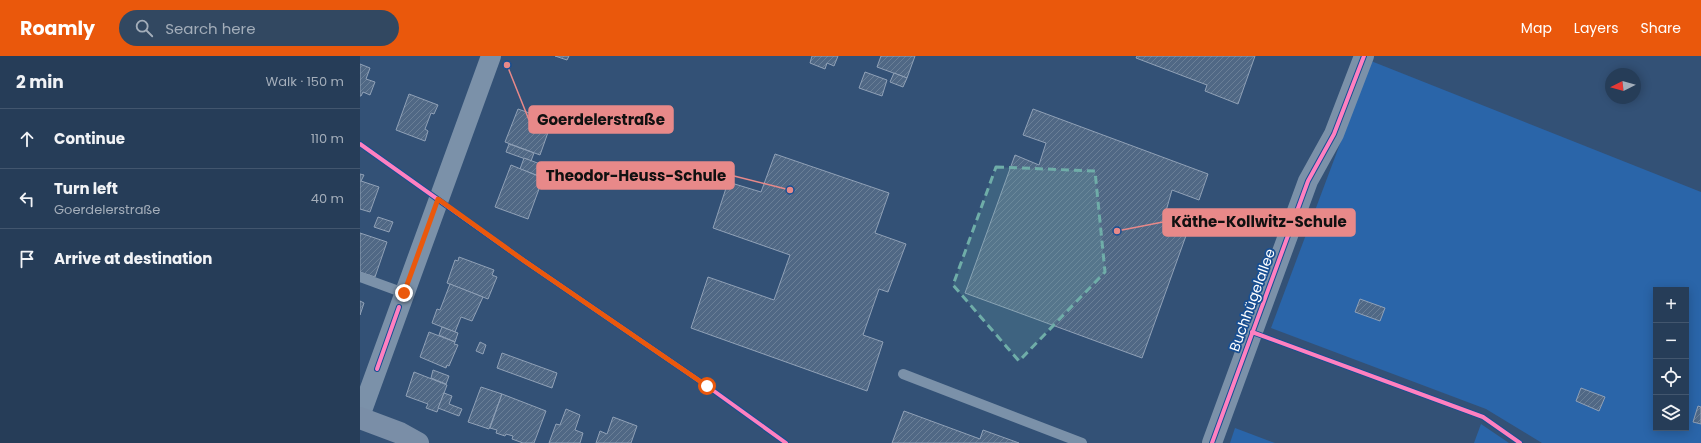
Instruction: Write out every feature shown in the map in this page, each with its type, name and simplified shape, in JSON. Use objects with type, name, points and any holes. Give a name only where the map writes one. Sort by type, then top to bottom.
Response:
[{"type":"main road","points":[[360,417],[400,433],[418,443]]},
{"type":"street","points":[[360,417],[491,56]]},
{"type":"street","name":"Buchhügelallee","points":[[1212,443],[1308,181],[1334,134],[1364,56]]},
{"type":"lane","points":[[360,277],[404,293]]},
{"type":"lane","points":[[903,374],[1082,443]]},
{"type":"highlighted area","points":[[996,167],[1095,171],[1105,272],[1019,361],[953,285]]},
{"type":"shaded area","points":[[1371,61],[1701,192],[1701,443],[1542,443],[1486,409],[1271,328]]},
{"type":"shaded area","points":[[1481,424],[1509,443],[1474,443]]},
{"type":"shaded area","points":[[1235,428],[1275,443],[1230,443]]},
{"type":"building","points":[[555,56],[569,56],[567,60]]},
{"type":"building","points":[[812,56],[838,56],[834,66],[827,63],[825,69],[810,63]]},
{"type":"building","points":[[881,56],[915,56],[907,78],[877,67]]},
{"type":"building","points":[[1137,56],[1255,56],[1238,104],[1205,91],[1207,85],[1136,58]]},
{"type":"building","points":[[360,64],[370,68],[366,79],[375,82],[370,95],[363,92],[360,96]]},
{"type":"building","points":[[865,72],[887,80],[882,96],[859,88]]},
{"type":"building","points":[[894,73],[907,78],[903,87],[890,82]]},
{"type":"building","points":[[409,94],[438,105],[434,114],[431,113],[425,129],[428,131],[425,141],[396,130]]},
{"type":"building","points":[[518,109],[552,121],[540,155],[505,142]]},
{"type":"building","points":[[1033,109],[1208,174],[1199,200],[1172,190],[1166,211],[1192,219],[1142,358],[965,293],[1015,155],[1039,165],[1046,143],[1023,135]]},
{"type":"building","points":[[509,144],[534,153],[531,161],[506,152]]},
{"type":"building","points":[[775,154],[889,193],[875,233],[906,244],[888,292],[879,289],[863,335],[883,342],[867,391],[691,328],[708,277],[774,300],[790,255],[713,228],[728,182],[761,192]]},
{"type":"building","points":[[524,158],[551,168],[547,179],[520,169]]},
{"type":"building","points":[[511,165],[543,178],[528,219],[495,207]]},
{"type":"building","points":[[360,174],[364,175],[361,181],[379,187],[370,212],[360,209]]},
{"type":"building","points":[[378,217],[393,222],[389,232],[374,227]]},
{"type":"building","points":[[360,233],[387,242],[375,277],[360,272]]},
{"type":"building","points":[[459,257],[494,270],[492,275],[497,277],[488,299],[447,283],[455,260],[458,261]]},
{"type":"building","points":[[450,284],[483,297],[472,321],[461,317],[455,332],[432,323],[437,309],[440,310]]},
{"type":"building","points":[[1360,299],[1385,308],[1380,321],[1355,312]]},
{"type":"building","points":[[360,301],[364,303],[360,315]]},
{"type":"building","points":[[442,327],[458,333],[455,342],[439,335]]},
{"type":"building","points":[[429,332],[455,342],[454,344],[458,345],[449,366],[447,365],[446,368],[420,357]]},
{"type":"building","points":[[480,342],[486,345],[483,354],[476,351]]},
{"type":"building","points":[[502,353],[557,373],[552,388],[497,368]]},
{"type":"building","points":[[433,370],[449,376],[446,384],[431,378]]},
{"type":"building","points":[[414,372],[447,385],[437,412],[426,408],[428,404],[406,396]]},
{"type":"building","points":[[481,387],[502,394],[489,429],[468,422]]},
{"type":"building","points":[[1581,388],[1605,397],[1599,411],[1576,401]]},
{"type":"building","points":[[444,393],[452,396],[449,404],[462,409],[459,416],[438,408]]},
{"type":"building","points":[[502,394],[546,411],[534,443],[523,443],[512,439],[513,436],[506,434],[505,436],[496,433],[497,430],[490,428]]},
{"type":"building","points":[[1698,406],[1701,407],[1701,424],[1693,422]]},
{"type":"building","points":[[566,409],[580,415],[575,430],[583,433],[580,443],[549,443],[556,424],[560,425]]},
{"type":"building","points":[[904,411],[980,439],[983,430],[1019,443],[892,443]]},
{"type":"building","points":[[613,417],[637,426],[631,443],[596,443],[600,431],[607,434]]},
{"type":"cycle path","points":[[1212,443],[1308,181],[1334,134],[1364,56]]},
{"type":"cycle path","points":[[360,144],[523,260],[707,386],[786,443]]},
{"type":"cycle path","points":[[377,369],[399,307]]},
{"type":"cycle path","points":[[1252,332],[1483,417],[1520,443]]},
{"type":"place","name":"Goerdelerstraße","points":[[507,65]]},
{"type":"place","name":"Theodor-Heuss-Schule","points":[[790,190]]},
{"type":"place","name":"Käthe-Kollwitz-Schule","points":[[1117,231]]},
{"type":"route","points":[[404,293],[438,199],[523,260],[707,386]]}]
